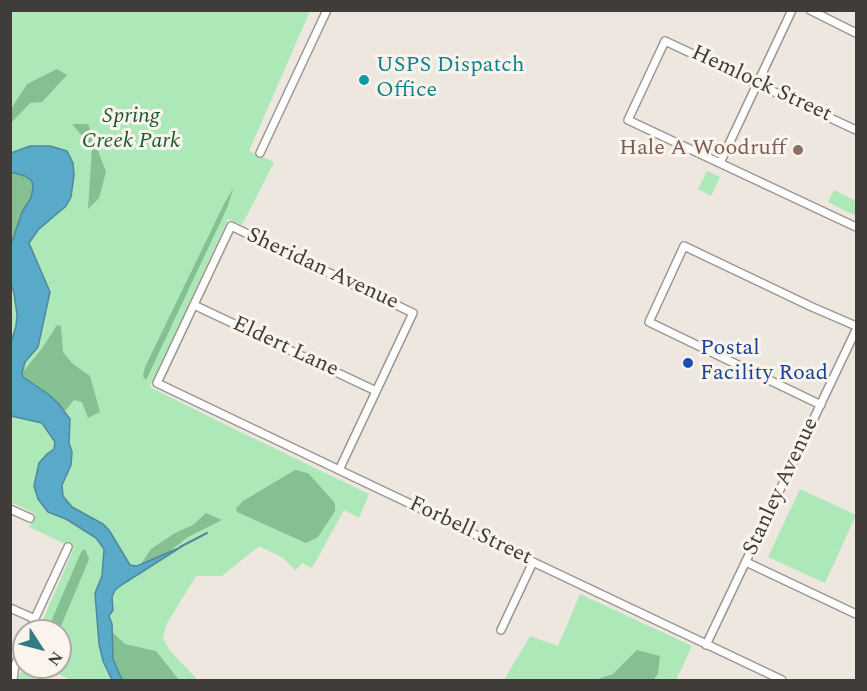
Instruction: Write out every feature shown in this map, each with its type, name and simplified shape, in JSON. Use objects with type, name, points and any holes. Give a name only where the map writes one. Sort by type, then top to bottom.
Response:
[{"type":"street","points":[[260,153],[327,10]]},
{"type":"street","points":[[792,10],[720,163],[856,227]]},
{"type":"street","points":[[810,10],[856,33]]},
{"type":"street","name":"Hemlock Street","points":[[720,163],[628,120],[665,41],[856,130]]},
{"type":"street","name":"Sheridan Avenue","points":[[194,305],[231,226],[413,313],[376,391]]},
{"type":"street","points":[[821,405],[649,322],[684,246],[856,328]]},
{"type":"street","name":"Forbell Street","points":[[194,305],[157,383],[782,681]]},
{"type":"street","name":"Eldert Lane","points":[[194,305],[376,391]]},
{"type":"street","name":"Stanley Avenue","points":[[706,645],[856,328]]},
{"type":"street","points":[[339,470],[376,391]]},
{"type":"street","points":[[10,509],[30,518]]},
{"type":"street","points":[[10,608],[34,619],[68,547]]},
{"type":"street","points":[[501,630],[533,562]]},
{"type":"street","points":[[746,562],[856,614]]},
{"type":"green space","name":"Spring Creek Park","points":[[11,11],[310,11],[249,151],[274,162],[242,225],[228,219],[150,387],[369,494],[359,518],[344,510],[312,568],[302,563],[295,570],[283,558],[259,546],[222,576],[196,576],[166,625],[163,638],[170,651],[198,680],[72,680],[70,679],[72,679],[72,619],[43,619],[74,548],[29,527],[35,514],[11,502]]},
{"type":"green space","points":[[57,69],[67,75],[42,102],[30,103],[11,123],[11,109],[27,84]]},
{"type":"green space","points":[[72,124],[88,124],[106,172],[99,198],[88,209],[92,148]]},
{"type":"green space","points":[[707,171],[720,177],[711,196],[698,189]]},
{"type":"green space","points":[[11,172],[25,176],[32,181],[33,188],[11,245]]},
{"type":"green space","points":[[234,187],[227,208],[146,380],[143,376],[145,367]]},
{"type":"green space","points":[[834,190],[856,201],[856,216],[828,202]]},
{"type":"green space","points":[[57,325],[61,326],[63,352],[72,363],[90,376],[100,412],[88,418],[82,402],[74,400],[65,411],[48,394],[23,377],[22,373]]},
{"type":"green space","points":[[295,470],[308,473],[335,503],[335,511],[318,537],[306,543],[237,512],[236,508],[243,501]]},
{"type":"green space","points":[[800,489],[856,515],[825,583],[768,557]]},
{"type":"green space","points":[[206,513],[222,520],[188,537],[170,551],[141,564],[151,549],[175,533],[193,525]]},
{"type":"green space","points":[[85,549],[89,559],[64,619],[52,619],[81,552]]},
{"type":"green space","points":[[580,594],[692,646],[676,680],[504,680],[530,636],[558,646]]},
{"type":"green space","points":[[112,632],[125,644],[156,651],[179,680],[122,680],[113,659]]},
{"type":"green space","points":[[637,650],[660,656],[658,674],[653,680],[595,680],[613,674]]},
{"type":"green space","name":"Spring Creek Park","points":[[18,679],[44,679],[43,680]]},
{"type":"water","points":[[30,146],[50,146],[67,151],[73,163],[71,197],[66,206],[38,230],[29,243],[50,292],[38,347],[25,362],[22,373],[23,377],[58,403],[70,419],[71,465],[62,485],[63,496],[72,507],[103,524],[109,530],[130,565],[137,566],[181,547],[115,590],[112,597],[113,610],[109,616],[112,624],[113,659],[122,680],[111,678],[103,661],[99,644],[95,593],[102,576],[104,549],[96,538],[66,519],[48,512],[38,499],[34,486],[39,463],[54,449],[55,442],[42,423],[11,416],[11,342],[17,315],[11,284],[11,245],[33,188],[32,181],[25,176],[11,172],[11,153]]},
{"type":"waterway","points":[[180,547],[207,533]]},
{"type":"place","name":"USPS Dispatch Office","points":[[364,80]]},
{"type":"place","name":"Hale A Woodruff","points":[[798,150]]},
{"type":"place","name":"Postal Facility Road","points":[[688,363]]}]
